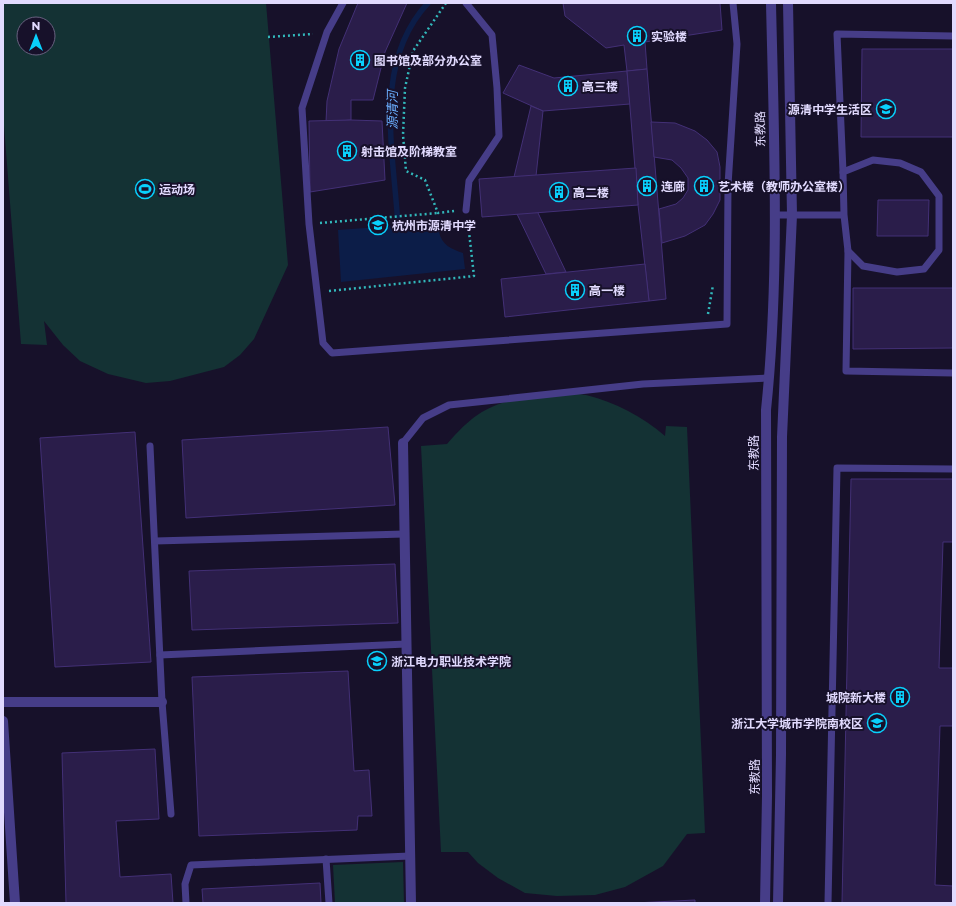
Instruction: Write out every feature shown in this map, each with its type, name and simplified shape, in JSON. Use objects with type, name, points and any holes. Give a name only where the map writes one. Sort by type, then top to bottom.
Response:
[{"type":"street","name":"东教路","points":[[765,903],[768,796],[766,410],[769,378],[775,215],[771,3]]},
{"type":"street","points":[[778,903],[781,755],[782,437],[792,215],[788,3]]},
{"type":"street","points":[[402,443],[411,903]]},
{"type":"street","points":[[3,702],[162,702]]},
{"type":"street","points":[[3,721],[15,903]]},
{"type":"lane","points":[[343,3],[327,32],[302,108],[309,224],[323,343],[332,353],[727,324],[728,186],[737,44],[733,3]]},
{"type":"lane","points":[[466,3],[492,35],[499,136],[469,181],[466,210]]},
{"type":"lane","points":[[953,36],[837,34],[844,215],[848,251],[846,371],[953,373]]},
{"type":"lane","points":[[843,172],[873,160],[900,163],[921,172],[939,196],[939,250],[924,269],[897,272],[863,266],[848,251]]},
{"type":"lane","points":[[775,215],[844,215]]},
{"type":"lane","points":[[402,443],[423,418],[449,405],[643,384],[769,378]]},
{"type":"lane","points":[[150,446],[162,702],[171,814]]},
{"type":"lane","points":[[828,903],[837,468],[953,469]]},
{"type":"lane","points":[[154,541],[404,534]]},
{"type":"lane","points":[[160,655],[406,644]]},
{"type":"lane","points":[[186,903],[185,884],[191,865],[410,856]]},
{"type":"lane","points":[[326,859],[328,903]]},
{"type":"path","points":[[438,212],[425,180],[406,171],[403,127],[405,88],[413,51],[446,3]]},
{"type":"path","points":[[268,38],[327,32]]},
{"type":"path","points":[[309,224],[466,210],[474,276],[317,292]]},
{"type":"path","points":[[706,326],[714,280]]},
{"type":"green space","name":"运动场","points":[[3,3],[266,3],[288,265],[254,339],[240,355],[224,367],[170,381],[146,383],[108,374],[80,361],[63,345],[44,321],[47,345],[21,344],[3,113]]},
{"type":"green space","points":[[575,394],[597,398],[628,411],[665,436],[666,426],[687,427],[705,833],[687,834],[663,866],[625,887],[595,895],[557,896],[525,893],[498,878],[478,863],[468,852],[441,852],[421,446],[447,444],[468,422],[488,409],[499,404],[540,395]]},
{"type":"green space","points":[[403,862],[404,903],[335,903],[333,865]]},
{"type":"water","points":[[445,222],[439,232],[440,236],[448,246],[463,253],[465,269],[341,282],[338,230]]},
{"type":"building","name":"图书馆及部分办公室","points":[[358,3],[407,3],[385,52],[373,100],[351,100],[351,120],[326,122],[327,101],[339,49]]},
{"type":"building","name":"实验楼","points":[[563,3],[720,3],[722,30],[645,42],[647,69],[627,71],[624,45],[606,48],[565,16]]},
{"type":"building","points":[[862,49],[953,49],[953,137],[861,137]]},
{"type":"building","name":"高三楼","points":[[519,65],[554,78],[627,71],[630,104],[543,111],[503,93]]},
{"type":"building","name":"连廊","points":[[647,69],[666,299],[649,301],[638,205],[627,71]]},
{"type":"building","points":[[531,106],[543,111],[536,176],[538,213],[566,272],[546,274],[517,214],[514,177]]},
{"type":"building","name":"射击馆及阶梯教室","points":[[309,121],[382,121],[385,180],[310,192]]},
{"type":"building","name":"艺术楼（教师办公室楼）","points":[[651,122],[675,123],[695,131],[707,140],[717,152],[720,167],[720,200],[713,214],[705,225],[685,236],[662,243],[659,209],[676,204],[683,198],[688,190],[688,178],[681,168],[672,160],[654,157]]},
{"type":"building","name":"高二楼","points":[[636,168],[638,205],[482,217],[479,179]]},
{"type":"building","points":[[878,200],[929,200],[928,236],[877,236]]},
{"type":"building","name":"高一楼","points":[[645,264],[649,301],[505,317],[501,279]]},
{"type":"building","points":[[853,288],[953,288],[953,348],[853,349]]},
{"type":"building","points":[[388,427],[395,505],[186,518],[182,440]]},
{"type":"building","points":[[135,432],[151,662],[55,667],[40,438]]},
{"type":"building","name":"城院新大楼","points":[[851,479],[953,479],[953,542],[943,542],[939,668],[953,668],[953,726],[940,726],[935,885],[953,886],[953,903],[842,903]]},
{"type":"building","points":[[395,564],[398,623],[192,630],[189,571]]},
{"type":"building","points":[[348,671],[354,771],[369,770],[372,816],[358,816],[357,830],[199,836],[192,677]]},
{"type":"building","points":[[155,749],[159,819],[116,821],[120,877],[171,874],[173,903],[66,903],[62,753]]},
{"type":"building","points":[[320,883],[321,903],[203,903],[202,889]]},
{"type":"building","points":[[695,900],[695,903],[634,903]]},
{"type":"waterway","name":"源清河","points":[[398,226],[391,139],[390,110],[393,81],[399,53],[410,27],[428,3]]},
{"type":"place","name":"实验楼","points":[[637,36]]},
{"type":"place","name":"图书馆及部分办公室","points":[[360,60]]},
{"type":"place","name":"高三楼","points":[[568,86]]},
{"type":"place","name":"源清中学生活区","points":[[886,109]]},
{"type":"place","name":"射击馆及阶梯教室","points":[[347,151]]},
{"type":"place","name":"连廊","points":[[647,186]]},
{"type":"place","name":"艺术楼（教师办公室楼）","points":[[704,186]]},
{"type":"place","name":"运动场","points":[[145,189]]},
{"type":"place","name":"高二楼","points":[[559,192]]},
{"type":"place","name":"杭州市源清中学","points":[[378,225]]},
{"type":"place","name":"高一楼","points":[[575,290]]},
{"type":"place","name":"浙江电力职业技术学院","points":[[377,661]]},
{"type":"place","name":"城院新大楼","points":[[900,697]]},
{"type":"place","name":"浙江大学城市学院南校区","points":[[877,723]]}]
